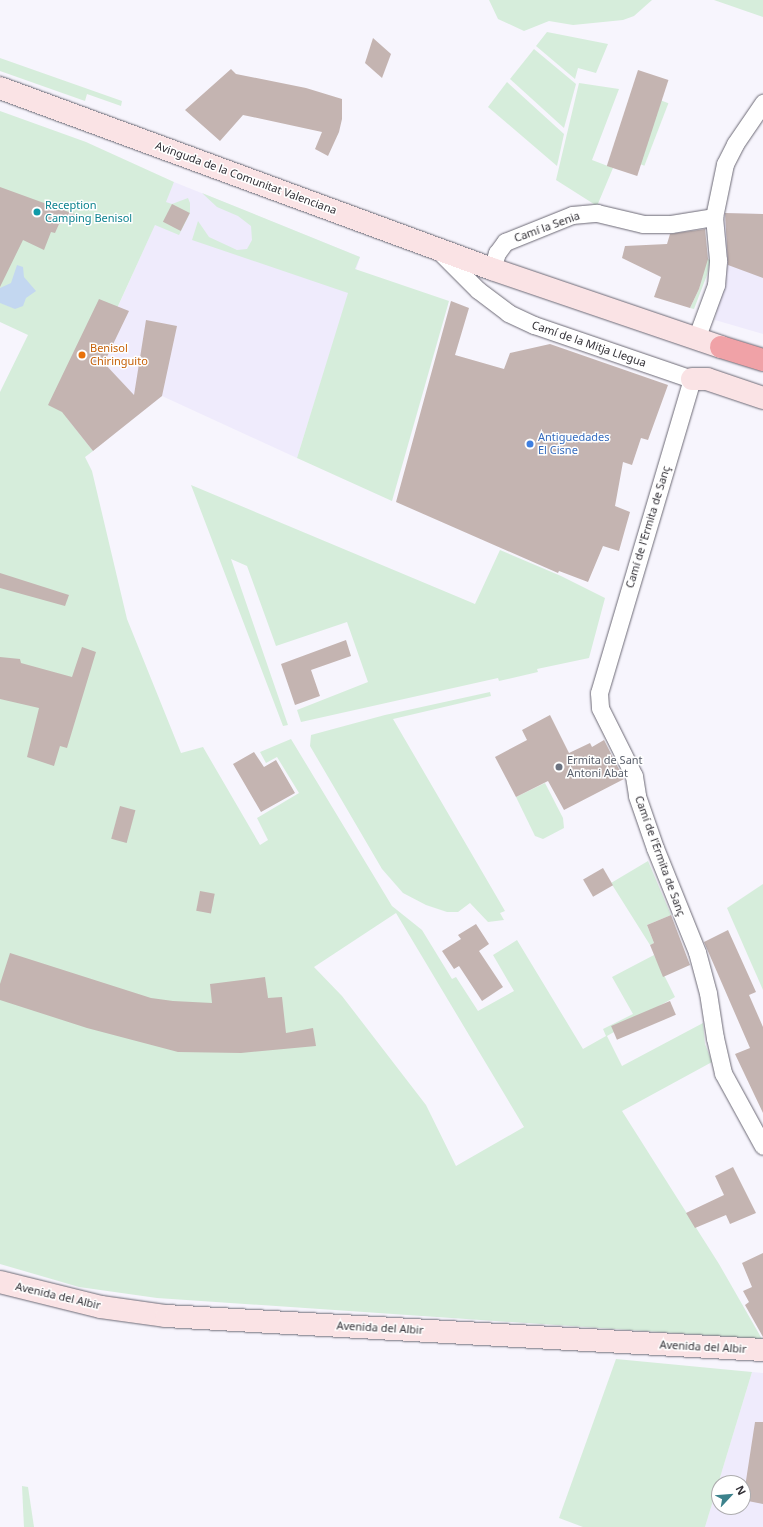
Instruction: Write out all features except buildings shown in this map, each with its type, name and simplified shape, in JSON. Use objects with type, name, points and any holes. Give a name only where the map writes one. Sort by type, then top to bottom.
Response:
[{"type":"highway","points":[[721,347],[760,358]]},
{"type":"street","name":"Avinguda de la Comunitat Valenciana","points":[[0,88],[437,249],[721,347]]},
{"type":"street","points":[[696,339],[716,285],[718,260],[714,217],[725,164],[735,144],[763,103]]},
{"type":"street","name":"Camí la Senia","points":[[492,268],[497,253],[505,242],[572,216],[597,213],[643,224],[671,224],[714,217]]},
{"type":"street","name":"Camí de la Mitja Llegua","points":[[437,249],[478,290],[508,313],[541,328],[692,379],[708,379],[763,398]]},
{"type":"street","name":"Camí de l'Ermita de Sanç","points":[[692,379],[600,692],[600,708],[634,776],[637,796],[674,897],[698,952],[708,993],[715,1038],[723,1073],[763,1146]]},
{"type":"street","name":"Avenida del Albir","points":[[0,1282],[102,1307],[166,1316],[763,1350]]},
{"type":"shaded area","points":[[174,182],[360,257],[297,458],[162,396],[85,457],[60,425],[103,340]]},
{"type":"shaded area","points":[[724,213],[763,214],[763,334],[715,320],[725,264]]},
{"type":"shaded area","points":[[752,1372],[763,1373],[763,1527],[705,1527],[711,1507],[711,1515],[751,1515],[751,1475],[721,1475]]},
{"type":"green space","points":[[489,0],[652,0],[634,16],[623,20],[573,25],[549,21],[524,31],[498,19]]},
{"type":"green space","points":[[714,0],[763,0],[763,17]]},
{"type":"green space","points":[[547,32],[608,44],[596,73],[578,68],[575,79],[536,46]]},
{"type":"green space","points":[[534,49],[576,84],[564,128],[510,79]]},
{"type":"green space","points":[[0,58],[122,101],[121,106],[87,94],[85,101],[0,71]]},
{"type":"green space","points":[[507,82],[564,134],[557,166],[488,107]]},
{"type":"green space","points":[[579,83],[619,89],[592,160],[613,168],[597,206],[556,180]]},
{"type":"green space","points":[[660,100],[668,103],[644,166],[636,163]]},
{"type":"green space","points":[[0,111],[86,142],[174,182],[166,202],[172,204],[188,198],[190,203],[190,213],[179,235],[155,225],[103,339],[98,362],[67,418],[93,451],[85,457],[92,471],[127,619],[181,753],[203,747],[260,845],[268,840],[257,818],[299,793],[277,757],[266,763],[260,752],[291,739],[392,906],[422,930],[452,979],[456,977],[478,1011],[514,991],[493,955],[517,940],[583,1049],[606,1036],[603,1029],[633,1014],[612,977],[654,955],[675,997],[607,1036],[622,1066],[703,1023],[705,1044],[712,1062],[622,1111],[719,1264],[762,1339],[157,1298],[79,1287],[0,1264],[0,392],[28,335],[0,322]],"holes":[[[396,913],[524,1127],[456,1166],[426,1105],[342,996],[314,967]]]},
{"type":"green space","points":[[202,193],[360,257],[355,269],[449,301],[392,501],[297,458],[348,293],[192,240],[198,221],[209,237],[237,250],[247,249],[252,240],[251,226],[238,216],[217,207]]},
{"type":"green space","points":[[707,258],[710,260],[707,275],[694,309],[690,308],[699,289]]},
{"type":"green space","points":[[191,485],[475,604],[500,550],[561,576],[605,598],[589,658],[537,669],[538,672],[499,681],[498,678],[301,722],[297,710],[368,682],[347,622],[276,646],[247,566],[231,559],[288,725],[283,726]]},
{"type":"green space","points":[[490,692],[491,696],[393,719],[505,911],[500,913],[504,920],[488,922],[470,903],[458,912],[447,912],[426,905],[403,893],[382,869],[310,746],[311,735],[385,715]]},
{"type":"green space","points":[[545,783],[563,818],[564,828],[543,839],[535,836],[516,797]]},
{"type":"green space","points":[[648,861],[671,915],[647,925],[654,943],[650,945],[611,883]]},
{"type":"green space","points":[[763,884],[763,990],[727,908]]},
{"type":"green space","points":[[616,1359],[752,1372],[721,1475],[711,1475],[711,1507],[705,1527],[583,1527],[559,1518]]},
{"type":"green space","points":[[22,1486],[28,1487],[34,1527],[24,1527]]},
{"type":"water","points":[[17,265],[23,267],[24,277],[36,291],[26,298],[23,306],[15,309],[0,303],[0,288],[11,283]]},
{"type":"place","name":"Reception Camping Benisol","points":[[37,212]]},
{"type":"place","name":"Benisol Chiringuito","points":[[82,355]]},
{"type":"place","name":"Antiguedades El Cisne","points":[[530,444]]},
{"type":"place","name":"Ermita de Sant Antoni Abat","points":[[559,767]]}]
